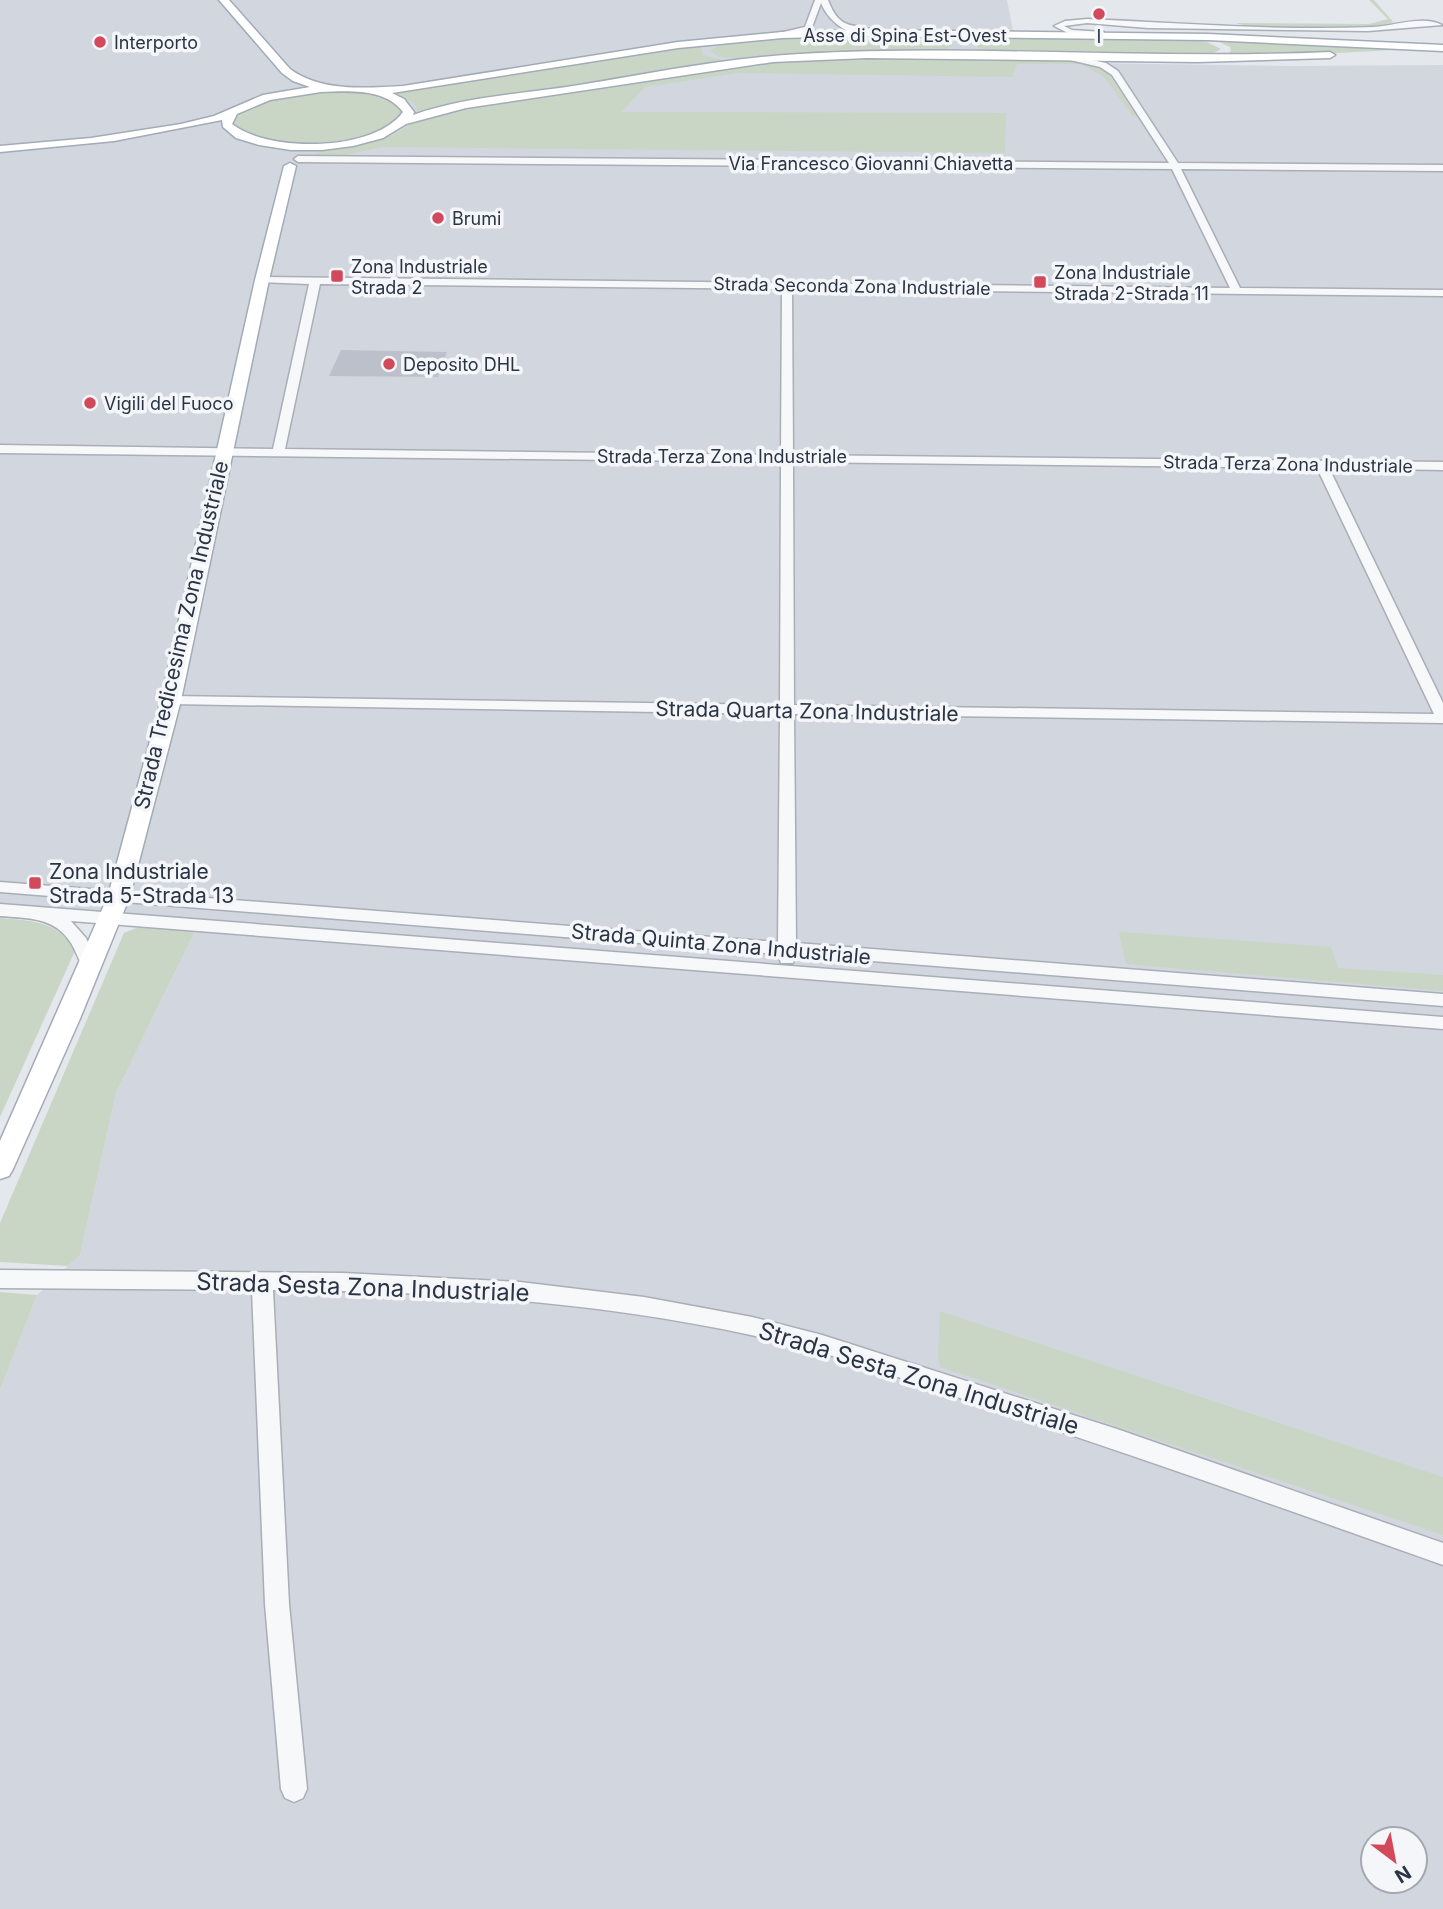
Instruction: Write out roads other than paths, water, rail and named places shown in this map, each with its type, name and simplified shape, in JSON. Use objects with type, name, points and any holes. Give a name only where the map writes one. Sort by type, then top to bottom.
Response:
[{"type":"main road","points":[[224,0],[286,71],[309,85],[326,89]]},
{"type":"main road","name":"Asse di Spina Est-Ovest","points":[[371,91],[402,89],[678,45],[782,35],[889,33],[1247,38],[1443,50]]},
{"type":"main road","name":"Asse di Spina Est-Ovest","points":[[404,121],[448,110],[762,60],[860,56],[1258,59],[1443,50]]},
{"type":"main road","points":[[271,95],[289,83],[286,71]]},
{"type":"main road","points":[[0,149],[154,132],[206,130],[267,144],[294,162],[305,153],[377,136],[404,121],[408,112],[404,104],[371,91],[326,89],[271,95],[209,121],[154,132]]},
{"type":"main road","points":[[233,112],[227,125],[238,136]]},
{"type":"main road","points":[[267,144],[331,145]]},
{"type":"main road","name":"Strada Tredicesima Zona Industriale","points":[[0,1169],[115,906],[171,700],[261,280],[294,162]]},
{"type":"street","points":[[822,0],[828,14],[842,26],[863,32],[889,33]]},
{"type":"street","points":[[782,35],[808,28],[822,0]]},
{"type":"street","points":[[1441,27],[1431,21],[1443,17]]},
{"type":"street","points":[[1174,37],[1082,33],[1058,26],[1062,22],[1075,21],[1267,29],[1379,29],[1419,23],[1441,27]]},
{"type":"street","points":[[1073,58],[1102,65],[1115,73],[1175,166],[1236,290]]},
{"type":"street","points":[[1115,73],[1116,64],[1141,58]]},
{"type":"street","name":"Via Francesco Giovanni Chiavetta","points":[[294,162],[1443,168]]},
{"type":"street","name":"Strada Seconda Zona Industriale","points":[[261,280],[1443,293]]},
{"type":"street","points":[[278,452],[316,281]]},
{"type":"street","points":[[787,285],[787,973]]},
{"type":"street","name":"Strada Terza Zona Industriale","points":[[0,449],[223,457],[278,452],[417,459]]},
{"type":"street","name":"Strada Terza Zona Industriale","points":[[0,459],[223,457],[1323,470],[1396,470],[1443,466]]},
{"type":"street","points":[[1323,470],[1443,718]]},
{"type":"street","name":"Strada Terza Zona Industriale","points":[[1396,470],[1443,476]]},
{"type":"street","name":"Strada Quarta Zona Industriale","points":[[171,700],[787,711],[1443,718]]},
{"type":"street","name":"Strada Quinta Zona Industriale","points":[[0,887],[115,906],[787,973],[1443,1023]]},
{"type":"street","name":"Strada Quinta Zona Industriale","points":[[0,910],[35,912],[115,906],[787,949],[1443,1000]]},
{"type":"street","points":[[35,912],[67,926],[81,943],[90,965]]},
{"type":"street","points":[[915,982],[916,959]]},
{"type":"street","name":"Strada Sesta Zona Industriale","points":[[0,1279],[343,1282],[520,1291],[644,1306],[752,1326],[822,1344],[1117,1439],[1443,1553]]},
{"type":"street","points":[[262,1281],[277,1604],[294,1788]]},
{"type":"place","name":"I","points":[[1099,14]]},
{"type":"place","name":"Interporto","points":[[100,42]]},
{"type":"place","name":"Brumi","points":[[438,218]]},
{"type":"place","name":"Zona Industriale Strada 2","points":[[337,276]]},
{"type":"place","name":"Zona Industriale Strada 2-Strada 11","points":[[1040,282]]},
{"type":"place","name":"Deposito DHL","points":[[389,364]]},
{"type":"place","name":"Vigili del Fuoco","points":[[90,403]]},
{"type":"place","name":"Zona Industriale Strada 5-Strada 13","points":[[35,883]]}]
